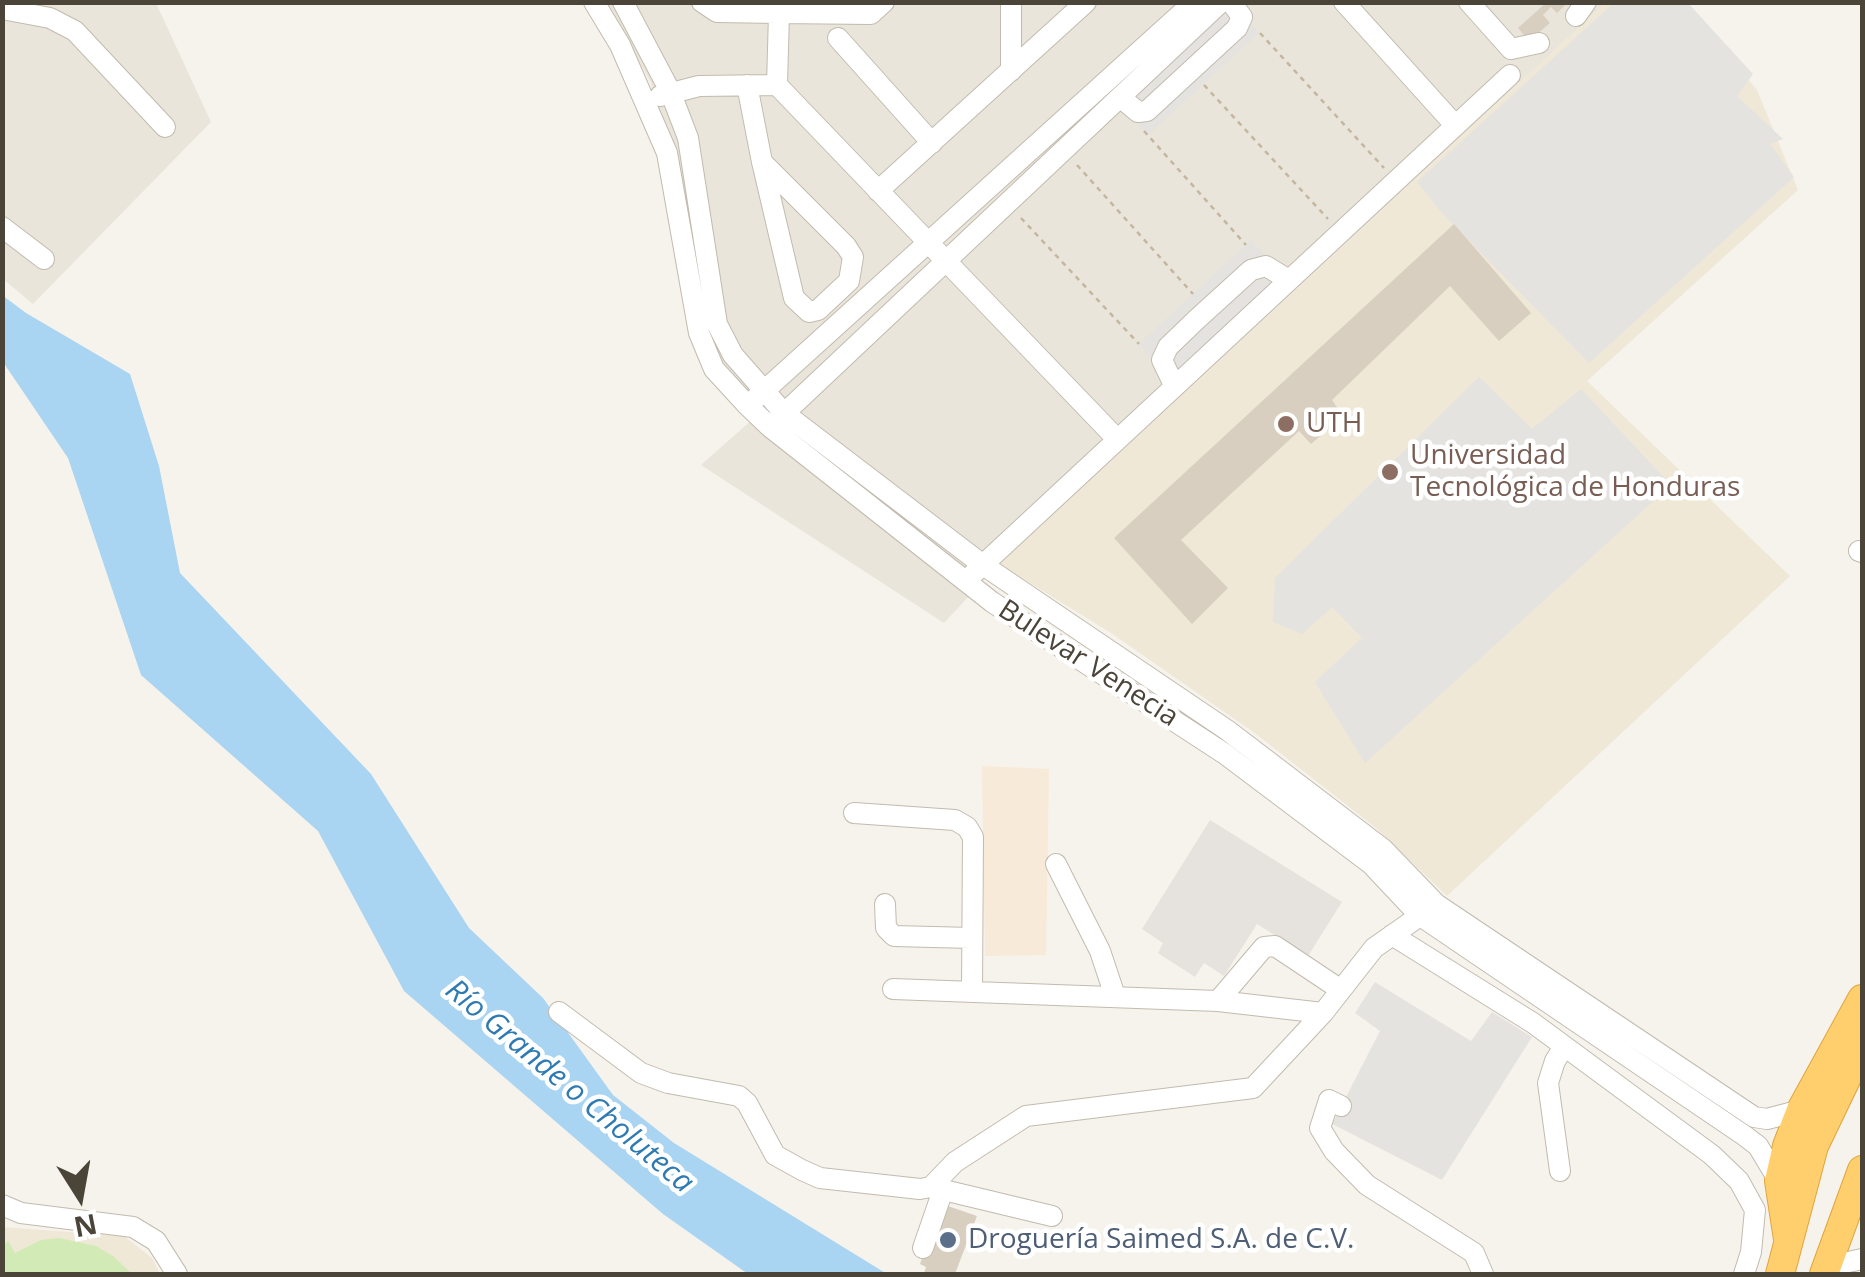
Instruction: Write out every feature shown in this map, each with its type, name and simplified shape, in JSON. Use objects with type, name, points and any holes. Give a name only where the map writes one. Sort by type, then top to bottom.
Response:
[{"type":"highway","points":[[1788,1241],[1779,1181],[1787,1146],[1801,1110],[1862,999]]},
{"type":"highway","points":[[1780,1274],[1814,1146],[1862,1046]]},
{"type":"highway","points":[[1825,1271],[1854,1221],[1862,1170]]},
{"type":"street","name":"Bulevar Venecia","points":[[594,2],[648,104],[667,153],[699,333],[714,368],[755,399],[965,582],[1172,718],[1428,909],[1758,1146],[1779,1181]]},
{"type":"street","name":"Bulevar Venecia","points":[[623,2],[670,91],[688,138],[717,324],[755,399]]},
{"type":"street","points":[[702,2],[718,12],[778,8],[871,14],[884,2]]},
{"type":"street","points":[[1010,2],[1011,71]]},
{"type":"street","points":[[878,191],[1086,2]]},
{"type":"street","points":[[755,399],[1194,2]]},
{"type":"street","points":[[777,420],[1221,2]]},
{"type":"street","points":[[1118,99],[1138,112],[1147,111],[1238,28],[1242,17],[1231,2]]},
{"type":"street","points":[[1344,2],[1454,124]]},
{"type":"street","points":[[1469,2],[1510,49],[1539,43]]},
{"type":"street","points":[[778,8],[776,86],[1116,438]]},
{"type":"street","points":[[2,9],[50,18],[76,31],[165,127]]},
{"type":"street","points":[[838,38],[932,143]]},
{"type":"street","points":[[965,582],[1510,75]]},
{"type":"street","points":[[648,104],[670,91],[699,86],[776,86]]},
{"type":"street","points":[[747,86],[762,162],[794,298],[809,312],[818,310],[850,281],[852,257],[846,246],[762,162]]},
{"type":"street","points":[[2,227],[44,259]]},
{"type":"street","points":[[1174,385],[1162,360],[1168,347],[1196,320],[1251,270],[1266,266],[1287,280]]},
{"type":"street","name":"Bulevar Venecia","points":[[777,420],[1226,730],[1384,850],[1428,909],[1754,1117],[1767,1119]]},
{"type":"street","points":[[1172,718],[1186,715],[1209,732],[1226,730]]},
{"type":"street","points":[[854,813],[955,820],[967,827],[973,837],[972,990]]},
{"type":"street","points":[[1056,864],[1100,951],[1114,996]]},
{"type":"street","points":[[885,904],[886,928],[894,936],[972,938]]},
{"type":"street","points":[[924,1248],[937,1188],[955,1162],[1026,1116],[1253,1088],[1322,1013],[1374,948],[1428,909]]},
{"type":"street","points":[[1392,935],[1529,1028],[1564,1046],[1712,1155],[1739,1182],[1754,1210],[1788,1241]]},
{"type":"street","points":[[1218,1001],[1264,947],[1275,946],[1341,990]]},
{"type":"street","points":[[893,989],[1218,1001],[1322,1013]]},
{"type":"street","points":[[559,1012],[641,1073],[668,1084],[739,1096],[774,1155],[820,1178],[920,1190],[937,1188],[1052,1216]]},
{"type":"street","points":[[1560,1170],[1548,1083],[1564,1046]]},
{"type":"street","points":[[1342,1106],[1329,1100],[1320,1128],[1334,1150],[1367,1185],[1474,1253],[1484,1274]]},
{"type":"street","points":[[1758,1146],[1766,1134],[1767,1119],[1801,1110]]},
{"type":"street","points":[[2,1205],[21,1213],[132,1227],[156,1241],[175,1272]]},
{"type":"street","points":[[1744,1274],[1751,1252],[1754,1210]]},
{"type":"street","points":[[1825,1271],[1862,1258]]},
{"type":"path","points":[[1260,33],[1394,180]]},
{"type":"path","points":[[1203,84],[1339,231]]},
{"type":"path","points":[[1118,99],[1246,244]]},
{"type":"path","points":[[1063,149],[1193,294]]},
{"type":"path","points":[[1006,202],[1140,344]]},
{"type":"shaded area","points":[[1615,2],[1688,3],[1753,74],[1737,96],[1783,139],[1770,144],[1794,177],[1589,363],[1442,213],[1417,182]]},
{"type":"shaded area","points":[[2,3],[156,3],[211,122],[33,304],[3,279]]},
{"type":"shaded area","points":[[606,3],[1606,3],[999,564],[944,623],[701,465],[763,410],[716,355],[696,298],[666,131],[650,81]]},
{"type":"shaded area","points":[[1232,3],[1259,33],[1148,135],[1116,100]]},
{"type":"shaded area","name":"Universidad Tecnológica de Honduras","points":[[1606,3],[1686,3],[1757,90],[1798,190],[1587,381],[1790,576],[1447,896],[1376,828],[1256,734],[1111,633],[999,564]]},
{"type":"shaded area","points":[[1251,240],[1287,279],[1174,385],[1139,344]]},
{"type":"shaded area","points":[[1479,377],[1532,429],[1581,389],[1671,485],[1365,763],[1315,682],[1362,638],[1332,607],[1302,634],[1273,622],[1275,578]]},
{"type":"shaded area","points":[[982,766],[1049,769],[1046,955],[985,956]]},
{"type":"shaded area","points":[[1210,820],[1342,902],[1308,956],[1257,924],[1224,976],[1204,963],[1195,977],[1158,953],[1163,943],[1142,929]]},
{"type":"shaded area","points":[[1375,982],[1471,1041],[1492,1012],[1532,1037],[1442,1180],[1332,1124],[1380,1031],[1355,1013]]},
{"type":"shaded area","points":[[2,1227],[124,1236],[152,1258],[160,1274],[3,1274]]},
{"type":"green space","points":[[59,1238],[96,1246],[132,1274],[3,1274],[3,1246],[8,1241],[15,1253],[41,1240]]},
{"type":"water","name":"Río Grande o Choluteca","points":[[2,295],[130,374],[159,466],[180,573],[371,774],[469,928],[543,998],[613,1095],[674,1143],[887,1274],[748,1274],[663,1214],[404,991],[318,831],[141,675],[68,458],[3,362]]},
{"type":"building","points":[[1547,2],[1568,2],[1557,13],[1551,7],[1543,15],[1550,23],[1529,41],[1518,28]]},
{"type":"building","name":"UTH","points":[[1454,224],[1531,313],[1499,341],[1450,286],[1332,400],[1343,416],[1311,444],[1299,431],[1181,540],[1228,588],[1192,624],[1114,538]]},
{"type":"building","name":"Droguería Saimed S.A. de C.V.","points":[[942,1204],[977,1216],[955,1274],[924,1273],[926,1267],[920,1264]]},
{"type":"place","name":"UTH","points":[[1286,424]]},
{"type":"place","name":"Universidad Tecnológica de Honduras","points":[[1390,472]]},
{"type":"place","name":"Droguería Saimed S.A. de C.V.","points":[[948,1240]]}]
